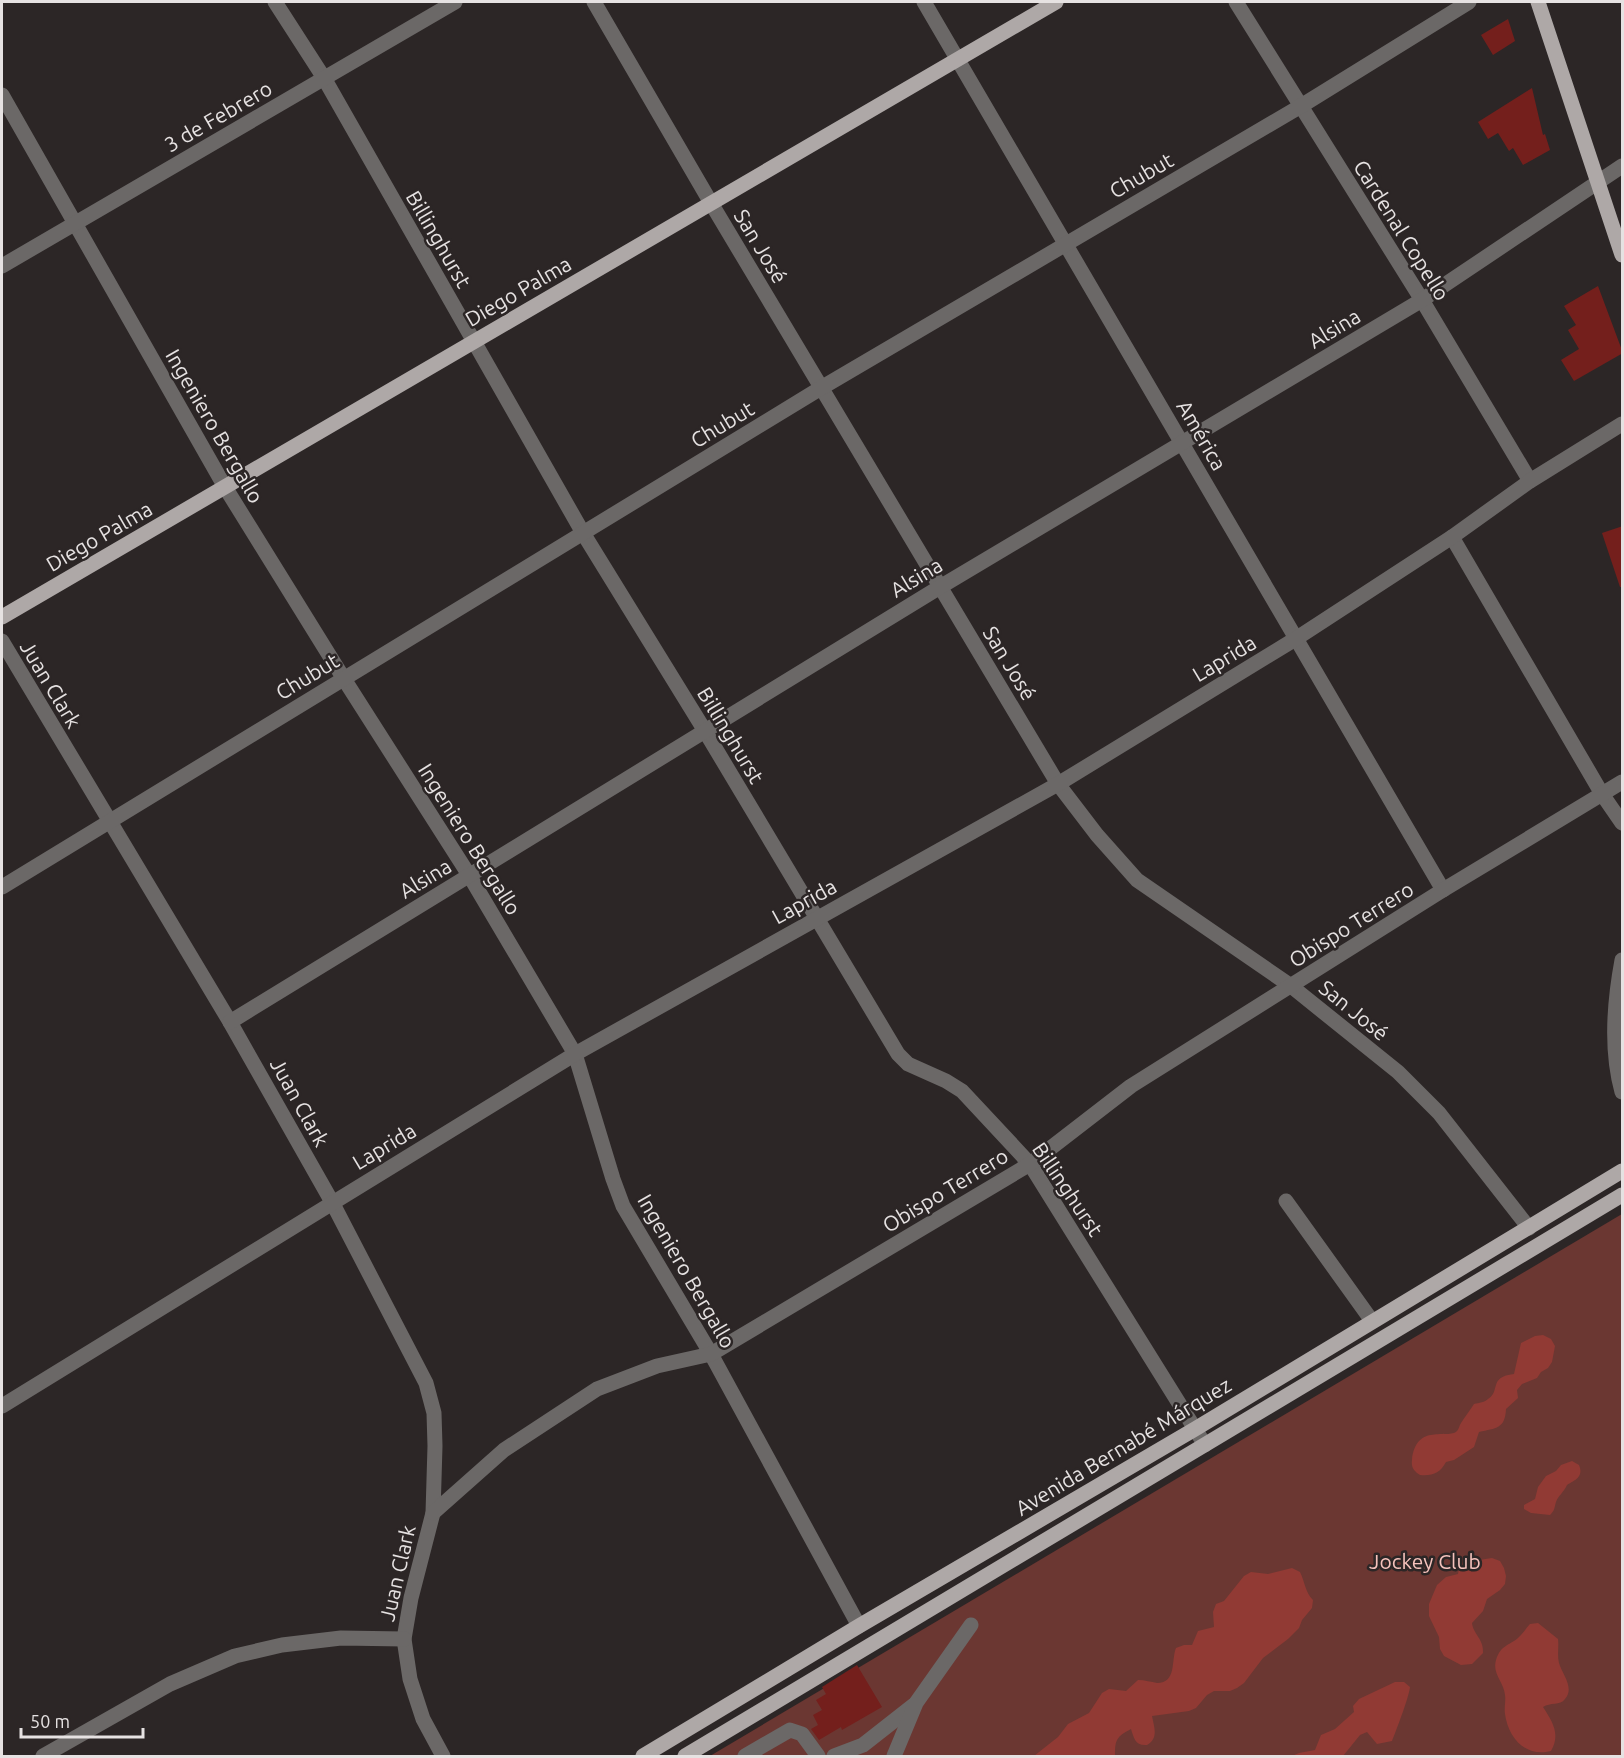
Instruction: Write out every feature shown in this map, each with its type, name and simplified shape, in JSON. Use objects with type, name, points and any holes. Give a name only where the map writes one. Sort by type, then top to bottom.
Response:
[{"type":"main road","name":"Diego Palma","points":[[2,617],[1056,2]]},
{"type":"main road","points":[[1538,2],[1623,255]]},
{"type":"main road","name":"Avenida Bernabé Márquez","points":[[643,1756],[1195,1429],[1623,1171]]},
{"type":"main road","name":"Avenida Bernabé Márquez","points":[[685,1756],[1623,1195]]},
{"type":"street","name":"Billinghurst","points":[[275,2],[324,78],[583,533],[705,731],[898,1054],[908,1064],[962,1091],[1030,1164],[1205,1445]]},
{"type":"street","name":"3 de Febrero","points":[[2,266],[455,2]]},
{"type":"street","name":"San José","points":[[594,2],[711,203],[1058,784],[1097,835],[1137,880],[1291,986],[1398,1072],[1438,1113],[1529,1228]]},
{"type":"street","name":"América","points":[[924,2],[1443,890]]},
{"type":"street","name":"Cardenal Copello","points":[[1236,2],[1422,300],[1530,482]]},
{"type":"street","name":"Chubut","points":[[2,887],[821,388],[1301,106],[1469,2]]},
{"type":"street","name":"Ingeniero Bergallo","points":[[2,95],[225,487],[469,875],[575,1054],[623,1206],[711,1354],[859,1626]]},
{"type":"street","name":"Alsina","points":[[230,1022],[940,587],[1422,300],[1623,166]]},
{"type":"street","name":"Laprida","points":[[2,1406],[575,1054],[1058,784],[1297,638],[1452,537],[1530,482],[1623,424]]},
{"type":"street","points":[[1452,537],[1602,794],[1623,823]]},
{"type":"street","name":"Juan Clark","points":[[2,641],[230,1022],[332,1202],[426,1383],[434,1413],[433,1512],[411,1598],[404,1639],[411,1679],[423,1719],[443,1756]]},
{"type":"street","name":"Obispo Terrero","points":[[433,1512],[504,1450],[597,1389],[657,1366],[711,1354],[1030,1164],[1131,1086],[1443,890],[1623,782]]},
{"type":"street","points":[[1623,960],[1617,986],[1614,1025],[1623,1092]]},
{"type":"street","points":[[1286,1202],[1372,1321]]},
{"type":"street","points":[[894,1756],[916,1703],[971,1625]]},
{"type":"street","points":[[44,1756],[170,1684],[235,1656],[282,1645],[341,1638],[404,1639]]},
{"type":"street","points":[[834,1756],[863,1745],[916,1703]]},
{"type":"street","points":[[745,1756],[790,1730],[802,1734],[818,1756]]},
{"type":"green space","name":"Jockey Club","points":[[1622,1214],[1622,1756],[710,1756]]},
{"type":"shaded area","points":[[1543,1335],[1551,1339],[1555,1346],[1552,1362],[1537,1378],[1522,1384],[1517,1390],[1518,1398],[1506,1409],[1502,1424],[1479,1432],[1474,1447],[1454,1460],[1446,1462],[1436,1473],[1420,1475],[1416,1472],[1412,1460],[1419,1441],[1426,1436],[1457,1431],[1474,1404],[1492,1396],[1501,1378],[1514,1374],[1521,1343]]},
{"type":"shaded area","points":[[1572,1461],[1579,1465],[1580,1475],[1567,1485],[1550,1515],[1531,1513],[1524,1509],[1524,1505],[1535,1499],[1538,1487],[1546,1476],[1556,1471],[1561,1465]]},
{"type":"shaded area","points":[[1492,1558],[1500,1561],[1504,1568],[1505,1584],[1487,1599],[1483,1611],[1472,1623],[1482,1644],[1483,1653],[1472,1664],[1461,1665],[1444,1656],[1440,1649],[1439,1637],[1429,1616],[1429,1604],[1437,1585],[1446,1577],[1458,1574],[1460,1563]]},
{"type":"shaded area","points":[[1292,1568],[1300,1572],[1313,1600],[1312,1608],[1302,1620],[1299,1628],[1263,1658],[1244,1683],[1230,1691],[1214,1691],[1207,1695],[1196,1708],[1189,1711],[1152,1716],[1154,1736],[1147,1745],[1137,1743],[1131,1729],[1117,1740],[1115,1756],[1034,1756],[1058,1737],[1068,1724],[1089,1713],[1102,1693],[1109,1689],[1126,1691],[1138,1680],[1157,1683],[1168,1679],[1176,1648],[1192,1645],[1198,1631],[1214,1627],[1213,1612],[1216,1604],[1224,1601],[1244,1576],[1251,1572],[1268,1574]]},
{"type":"shaded area","points":[[1538,1623],[1558,1639],[1559,1663],[1569,1690],[1563,1701],[1543,1707],[1552,1723],[1555,1739],[1551,1751],[1542,1752],[1526,1748],[1514,1738],[1507,1722],[1504,1690],[1495,1665],[1503,1649],[1520,1636],[1530,1624]]},
{"type":"shaded area","points":[[1395,1682],[1404,1682],[1410,1687],[1392,1741],[1377,1744],[1367,1732],[1360,1735],[1343,1756],[1292,1756],[1315,1750],[1321,1735],[1335,1729],[1354,1712],[1353,1706],[1359,1699]]},
{"type":"building","points":[[1508,19],[1515,41],[1493,55],[1481,35]]},
{"type":"building","points":[[1532,88],[1543,135],[1545,134],[1550,150],[1523,165],[1513,148],[1509,151],[1498,133],[1488,139],[1478,122]]},
{"type":"building","points":[[1598,286],[1623,353],[1574,381],[1561,360],[1579,349],[1568,330],[1576,325],[1564,306]]},
{"type":"building","points":[[1623,526],[1623,587],[1620,587],[1602,533]]},
{"type":"building","points":[[857,1665],[882,1707],[842,1730],[841,1727],[819,1740],[811,1729],[818,1725],[813,1715],[822,1710],[816,1700],[826,1694],[822,1687]]}]
